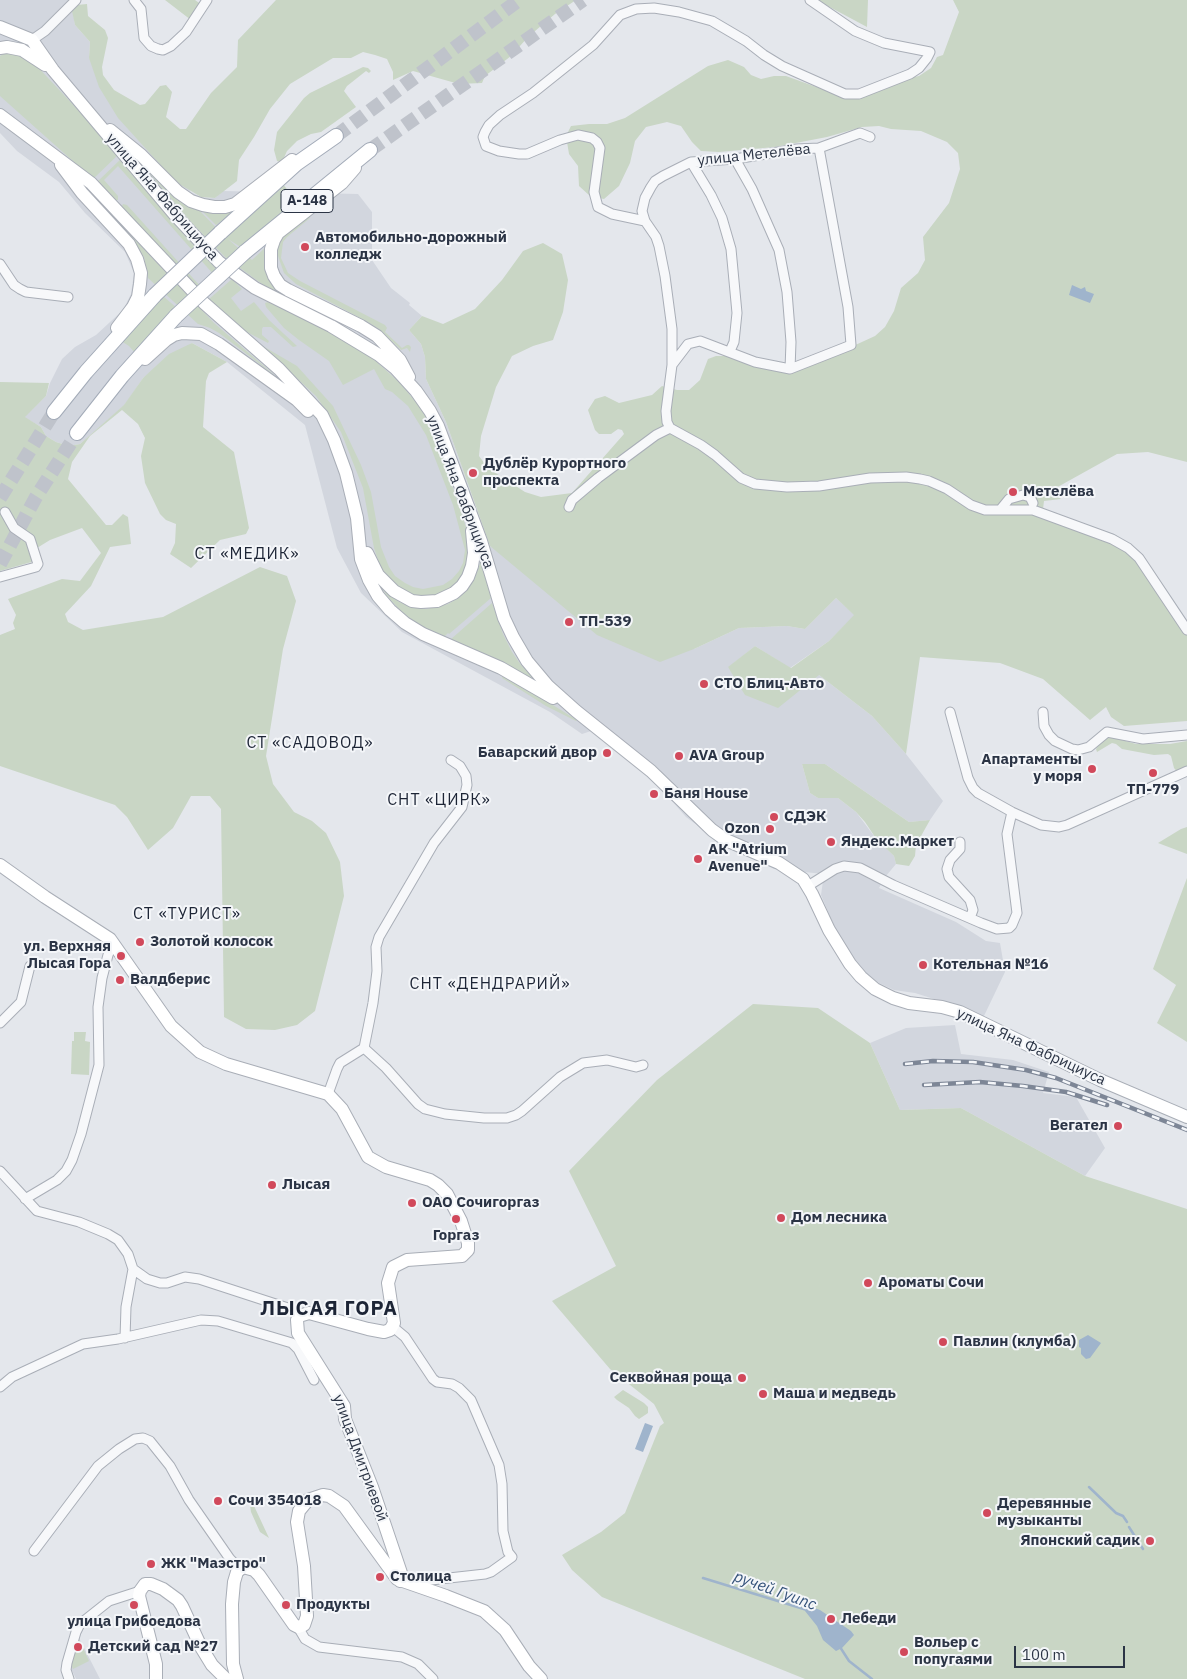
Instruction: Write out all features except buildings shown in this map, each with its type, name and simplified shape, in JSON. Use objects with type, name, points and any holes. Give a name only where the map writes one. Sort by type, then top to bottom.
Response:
[{"type":"main road","points":[[0,27],[32,40]]},
{"type":"main road","name":"улица Яна Фабрициуса","points":[[32,40],[53,70],[175,215],[219,262],[255,288],[331,326],[378,354],[395,368],[416,391],[438,426],[470,509],[504,618],[527,661],[548,686],[645,766],[712,830],[726,840],[779,863],[797,875],[808,886],[829,930],[861,978],[875,989],[908,1003],[942,1007],[960,1012],[1100,1080],[1187,1117]]},
{"type":"main road","name":"А-148","points":[[0,48],[7,47],[22,50],[53,70]]},
{"type":"main road","name":"улица Яна Фабрициуса","points":[[2,114],[92,184],[204,303],[279,369],[322,415],[346,473],[357,518],[361,559],[378,596],[390,610],[405,623],[423,634],[501,668],[576,711]]},
{"type":"main road","name":"А-148","points":[[93,117],[130,146],[178,192],[191,201],[203,206],[214,207],[225,207],[235,204],[295,158],[336,136]]},
{"type":"main road","name":"А-148","points":[[54,412],[86,372],[156,295],[220,232],[296,164],[336,136]]},
{"type":"main road","name":"А-148","points":[[370,150],[342,182],[278,233],[271,249],[271,268],[280,284],[288,290],[377,336],[400,360],[416,391]]},
{"type":"main road","name":"А-148","points":[[77,432],[122,376],[176,316],[245,252],[370,150]]},
{"type":"main road","name":"А-148","points":[[50,151],[82,193],[129,244],[138,259],[141,273],[138,296],[133,307],[87,362],[54,412]]},
{"type":"main road","name":"А-148","points":[[77,432],[127,376],[166,340],[174,335],[192,333],[201,334],[214,340],[297,400],[318,421],[339,454]]},
{"type":"main road","name":"А-148","points":[[357,518],[368,556],[378,576],[404,597],[428,602],[446,598],[454,593],[462,586],[468,576],[474,553],[470,509]]},
{"type":"main road","points":[[0,865],[45,897],[99,931],[113,943],[171,1026],[200,1052],[226,1064],[328,1094],[342,1109],[368,1157],[386,1167],[430,1180],[438,1184],[447,1194],[460,1221],[469,1247],[466,1254],[462,1256],[407,1260],[392,1267],[388,1283],[394,1323],[390,1330],[384,1332],[309,1312],[299,1316]]},
{"type":"main road","name":"улица Дмитриевой","points":[[299,1316],[296,1326],[298,1333],[344,1406],[344,1419],[372,1488],[405,1582]]},
{"type":"main road","points":[[237,1679],[233,1664],[232,1604],[237,1572],[243,1567],[250,1568],[259,1575],[291,1622],[298,1627],[304,1625],[307,1616],[304,1566],[297,1522],[299,1511],[308,1500],[323,1495],[334,1499],[344,1506],[392,1574],[405,1582],[484,1611],[505,1630],[529,1666],[541,1679]]},
{"type":"main road","points":[[156,1679],[156,1664],[139,1596],[145,1584],[157,1586],[178,1600],[201,1647],[212,1665],[226,1679]]},
{"type":"street","points":[[32,40],[45,31],[76,0]]},
{"type":"street","points":[[134,0],[140,9],[144,38],[151,46],[163,50],[171,46],[186,32],[207,0]]},
{"type":"street","points":[[810,0],[845,25],[869,38],[884,43],[930,52],[925,63],[910,74],[859,94],[846,94],[782,66],[746,41],[712,21],[688,14],[654,8],[636,9],[620,15],[593,45],[489,125],[483,137],[484,143],[491,149],[524,154],[578,135],[592,138],[597,142],[600,148],[594,192],[598,206],[612,214],[645,221],[656,237],[665,276],[672,330],[672,365],[666,411],[667,422],[670,428],[701,445],[741,478],[755,484],[787,487],[819,486],[870,478],[906,477],[929,481],[984,510],[1033,506],[1112,538],[1128,548],[1139,558],[1187,630]]},
{"type":"street","name":"улица Метелёва","points":[[645,221],[643,205],[645,198],[656,181],[691,162],[735,159],[797,149],[819,148],[860,133],[870,137]]},
{"type":"street","points":[[672,365],[685,347],[700,340],[755,362],[790,369],[851,345],[848,307],[819,148]]},
{"type":"street","points":[[735,159],[752,188],[779,250],[787,292],[791,342],[790,369]]},
{"type":"street","points":[[691,162],[711,195],[722,218],[730,249],[737,313],[734,342],[730,351]]},
{"type":"street","points":[[0,264],[14,285],[26,292],[68,297]]},
{"type":"street","points":[[569,507],[572,500],[593,482],[656,435],[670,428]]},
{"type":"street","points":[[1000,510],[1009,499],[1023,494],[1030,497],[1033,506]]},
{"type":"street","points":[[0,577],[36,567],[38,564],[30,539],[14,528],[5,512]]},
{"type":"street","points":[[950,712],[955,736],[970,783],[978,793],[1012,812],[1041,825],[1059,827],[1066,825],[1187,771]]},
{"type":"street","points":[[1043,712],[1044,726],[1055,742],[1078,750],[1089,747],[1107,732],[1144,739],[1187,735]]},
{"type":"street","points":[[328,1094],[340,1063],[364,1048],[377,971],[377,942],[426,856],[462,807],[466,796],[466,776],[460,766],[451,760]]},
{"type":"street","points":[[808,886],[835,869],[844,866],[860,868],[893,885],[981,923],[1001,929],[1009,928],[1015,920],[1017,913],[1007,834],[1012,812]]},
{"type":"street","points":[[960,842],[960,849],[950,860],[947,869],[949,877],[970,900],[973,910],[970,918]]},
{"type":"street","points":[[25,1199],[58,1180],[66,1171],[81,1134],[99,1065],[98,1007],[104,967],[113,943]]},
{"type":"street","points":[[0,1023],[21,1002],[30,966]]},
{"type":"street","points":[[364,1048],[425,1109],[440,1113],[484,1118],[516,1116],[560,1077],[583,1063],[607,1060],[636,1067],[643,1065]]},
{"type":"street","points":[[0,1172],[37,1211],[71,1220],[112,1236],[122,1246],[128,1254],[133,1269],[126,1307],[125,1338]]},
{"type":"street","points":[[133,1269],[147,1279],[160,1283],[167,1283],[185,1276],[198,1279],[288,1308],[299,1316]]},
{"type":"street","points":[[0,1387],[12,1377],[83,1344],[125,1338],[201,1320],[218,1321],[292,1343],[298,1349],[314,1380]]},
{"type":"street","points":[[393,1327],[405,1337],[433,1379],[459,1388],[471,1400],[499,1465],[502,1484],[503,1531],[508,1552],[512,1558],[485,1574],[405,1582]]},
{"type":"street","points":[[34,1551],[98,1466],[119,1448],[135,1439],[143,1438],[150,1441],[170,1466],[189,1500],[230,1559],[240,1569]]},
{"type":"street","points":[[69,1679],[66,1670],[67,1663],[80,1624],[109,1601],[140,1591]]},
{"type":"street","points":[[298,1627],[305,1639],[319,1647],[402,1657],[418,1664],[433,1679]]},
{"type":"shaded area","points":[[0,0],[81,0],[73,11],[75,25],[90,42],[89,58],[191,192],[201,197],[215,198],[223,191],[358,194],[372,212],[372,260],[391,288],[410,303],[409,305],[422,316],[409,330],[421,344],[425,357],[426,379],[446,422],[490,546],[694,649],[739,628],[787,626],[805,629],[836,598],[855,615],[829,641],[790,668],[755,646],[728,668],[819,675],[872,716],[906,754],[943,801],[930,820],[909,822],[825,764],[802,764],[810,793],[818,798],[838,798],[856,812],[877,840],[894,856],[896,864],[879,888],[956,922],[986,941],[1000,943],[1005,972],[983,1018],[950,1004],[915,993],[894,990],[877,982],[860,968],[834,926],[821,895],[824,874],[774,869],[721,843],[686,817],[637,761],[594,730],[582,734],[550,712],[402,632],[361,593],[337,548],[305,425],[227,362],[192,343],[143,378],[125,405],[80,444],[69,446],[56,442],[46,436],[41,427],[24,417],[46,396],[62,359],[75,347],[96,335],[123,310],[131,294],[134,273],[125,252],[85,213],[59,182],[17,151],[0,133]]},
{"type":"shaded area","points":[[955,1025],[961,1054],[1013,1060],[1049,1072],[1043,1093],[1076,1097],[1105,1148],[1085,1176],[961,1108],[900,1110],[870,1043],[906,1028]]},
{"type":"shaded area","name":"Детский сад №27","points":[[77,1634],[100,1679],[76,1679],[67,1660]]},
{"type":"green space","points":[[165,0],[195,0],[202,5],[191,20]]},
{"type":"green space","points":[[276,0],[576,0],[555,14],[528,37],[511,56],[485,76],[482,83],[459,84],[413,71],[393,80],[393,72],[387,59],[363,52],[351,58],[333,58],[290,84],[270,109],[239,160],[237,181],[215,198],[201,197],[176,182],[118,118],[99,87],[89,58],[90,42],[75,25],[72,11],[77,5],[87,4],[88,16],[105,30],[108,38],[102,67],[103,75],[114,90],[140,105],[145,104],[160,86],[166,85],[172,92],[166,117],[180,129],[186,129],[211,93],[237,67],[238,40]]},
{"type":"green space","points":[[816,0],[868,0],[867,27],[839,12]]},
{"type":"green space","points":[[953,0],[1187,0],[1187,462],[1148,452],[1117,454],[1054,489],[1054,493],[1061,499],[1044,501],[1043,509],[1116,535],[1131,546],[1147,562],[1187,625],[1187,721],[1124,726],[1111,717],[1106,707],[1090,720],[1043,679],[1000,663],[920,657],[906,754],[872,716],[819,675],[778,708],[745,695],[728,667],[755,646],[791,668],[829,641],[854,615],[836,598],[805,629],[787,626],[739,628],[660,662],[597,635],[490,546],[446,422],[426,379],[425,357],[421,344],[409,330],[422,316],[443,324],[475,309],[502,280],[523,251],[543,243],[562,254],[568,280],[563,312],[553,340],[533,346],[512,356],[496,387],[481,436],[479,456],[488,468],[525,492],[541,497],[572,493],[624,434],[622,430],[618,429],[611,434],[599,434],[595,430],[588,410],[595,399],[605,396],[619,403],[652,395],[662,386],[677,390],[689,390],[700,380],[708,359],[716,356],[730,356],[770,369],[788,371],[803,369],[875,336],[885,327],[894,311],[901,288],[918,273],[925,260],[923,237],[949,203],[960,169],[958,153],[947,142],[921,131],[891,129],[879,126],[862,127],[827,137],[775,147],[719,152],[701,151],[681,126],[667,122],[646,127],[635,141],[630,163],[619,186],[604,199],[590,196],[579,186],[578,166],[569,154],[566,136],[571,126],[607,124],[625,118],[708,66],[728,60],[744,67],[751,75],[761,79],[786,76],[844,97],[861,96],[876,92],[900,80],[919,76],[931,68],[937,57],[943,55],[959,12]]},
{"type":"green space","points":[[5,53],[14,53],[33,62],[118,155],[93,179],[0,96],[0,56]]},
{"type":"green space","points":[[363,67],[371,71],[369,73],[366,71],[347,86],[344,91],[356,107],[321,132],[311,134],[297,141],[287,151],[283,160],[277,161],[274,150],[277,132],[304,98],[310,93]]},
{"type":"green space","points":[[131,152],[190,207],[200,211],[225,237],[283,184],[289,192],[299,198],[242,248],[228,239],[252,260],[267,246],[265,257],[266,273],[281,292],[311,309],[262,284],[225,257],[191,222]]},
{"type":"green space","points":[[121,159],[169,217],[218,271],[214,275],[118,166],[104,180],[118,196],[118,200],[115,200],[97,182]]},
{"type":"green space","points":[[123,204],[127,205],[201,287],[199,289],[123,208]]},
{"type":"green space","points":[[202,211],[215,214],[232,213],[216,225]]},
{"type":"green space","points":[[309,214],[310,218],[283,242],[281,258],[288,273],[385,325],[387,328],[385,332],[402,348],[409,345],[411,347],[410,352],[407,348],[401,350],[379,329],[296,284],[284,273],[277,253],[280,237]]},
{"type":"green space","points":[[124,228],[214,323],[278,378],[219,333],[198,324],[148,278],[144,257]]},
{"type":"green space","points":[[232,279],[242,289],[231,298],[241,311],[254,302],[269,320],[297,346],[293,347],[271,327],[263,327],[262,335],[269,341],[268,343],[241,329],[208,300]]},
{"type":"green space","points":[[163,296],[178,309],[136,354],[121,341]]},
{"type":"green space","points":[[268,302],[330,332],[370,356],[399,382],[425,413],[434,431],[467,530],[469,553],[465,572],[451,589],[434,596],[415,595],[405,592],[388,579],[380,566],[374,548],[363,488],[341,432],[316,396],[261,345],[297,366],[333,406],[361,465],[371,492],[381,547],[389,567],[395,576],[405,583],[423,589],[443,585],[452,579],[463,563],[465,550],[453,505],[426,435],[408,406],[392,392],[385,389],[374,369],[343,385],[329,361],[284,328],[266,307],[265,303]]},
{"type":"green space","points":[[192,343],[227,362],[209,373],[206,381],[203,427],[234,452],[249,528],[246,534],[220,540],[191,568],[170,554],[175,543],[176,524],[166,520],[160,514],[145,483],[141,456],[145,438],[138,424],[122,410],[90,436],[72,462],[68,479],[106,525],[112,525],[123,514],[128,517],[131,544],[110,547],[91,586],[65,614],[68,622],[83,630],[163,617],[260,567],[287,576],[296,601],[283,649],[266,756],[273,784],[294,812],[312,821],[326,833],[340,862],[344,896],[315,1011],[297,1025],[275,1030],[246,1029],[224,1017],[221,809],[210,796],[191,796],[173,828],[148,850],[127,817],[115,805],[0,766],[0,635],[15,629],[13,623],[16,615],[8,599],[62,579],[80,581],[101,553],[82,528],[50,540],[37,548],[35,561],[0,571],[0,382],[49,383],[46,396],[25,417],[41,427],[46,436],[56,442],[69,446],[80,444],[124,405],[143,378],[169,354]]},
{"type":"green space","points":[[482,558],[491,598],[444,637],[422,627],[403,613],[382,589],[399,602],[417,608],[426,609],[448,604],[460,597],[474,580]]},
{"type":"green space","points":[[492,603],[503,634],[512,652],[521,665],[541,684],[450,640]]},
{"type":"green space","points":[[503,675],[577,720],[546,706],[502,678]]},
{"type":"green space","points":[[1112,737],[1136,744],[1170,744],[1187,741],[1187,770],[1179,774],[1174,768],[1171,756],[1168,754],[1154,755],[1122,749],[1112,743],[1097,752],[1098,746],[1107,738]]},
{"type":"green space","points":[[802,764],[825,764],[909,822],[930,820],[916,845],[915,856],[909,866],[896,864],[894,856],[877,840],[865,822],[838,798],[818,798],[810,793]]},
{"type":"green space","points":[[1187,827],[1187,854],[1158,843],[1181,829]]},
{"type":"green space","points":[[1187,878],[1187,1042],[1157,1023],[1176,985],[1153,969]]},
{"type":"green space","points":[[753,1004],[818,1008],[870,1043],[900,1110],[961,1108],[1085,1176],[1187,1209],[1187,1679],[805,1679],[602,1597],[572,1570],[562,1555],[601,1532],[625,1513],[660,1426],[664,1423],[654,1404],[610,1369],[552,1301],[616,1266],[569,1171],[657,1080]]},
{"type":"green space","points":[[74,1032],[86,1032],[85,1041],[90,1042],[89,1075],[71,1074]]},
{"type":"green space","points":[[623,1390],[644,1403],[648,1407],[648,1413],[639,1419],[629,1408],[617,1400],[614,1397]]},
{"type":"green space","points":[[253,1504],[269,1538],[260,1532],[251,1512],[250,1505]]},
{"type":"green space","points":[[78,1637],[89,1661],[73,1669],[69,1660]]},
{"type":"water","points":[[1072,285],[1081,289],[1085,287],[1086,291],[1094,294],[1090,303],[1069,295]]},
{"type":"water","points":[[1088,1335],[1101,1343],[1090,1358],[1086,1359],[1081,1354],[1079,1340]]},
{"type":"water","points":[[645,1423],[653,1426],[643,1452],[635,1449]]},
{"type":"water","points":[[809,1606],[820,1610],[854,1635],[842,1648],[836,1651],[823,1640],[817,1626],[805,1611],[805,1607]]},
{"type":"waterway","points":[[1089,1487],[1116,1513],[1123,1516],[1127,1522]]},
{"type":"waterway","points":[[1129,1527],[1143,1549]]},
{"type":"waterway","name":"ручей Гуипс","points":[[703,1578],[807,1610]]},
{"type":"waterway","name":"ручей Гуипс","points":[[840,1647],[849,1661],[872,1679]]},
{"type":"tunnel","points":[[336,136],[519,0]]},
{"type":"tunnel","points":[[370,150],[583,0]]},
{"type":"tunnel","points":[[0,498],[54,412]]},
{"type":"tunnel","points":[[0,564],[36,497],[77,433]]},
{"type":"railway","points":[[905,1064],[933,1061],[973,1062],[1026,1070],[1056,1078],[1187,1130]]},
{"type":"railway","points":[[924,1085],[980,1082],[1023,1086],[1066,1092],[1107,1105]]},
{"type":"place","name":"Автомобильно-дорожный колледж","points":[[305,247]]},
{"type":"place","name":"Дублёр Курортного проспекта","points":[[473,473]]},
{"type":"place","name":"Метелёва","points":[[1013,492]]},
{"type":"place","name":"ТП-539","points":[[569,622]]},
{"type":"place","name":"СТО Блиц-Авто","points":[[704,684]]},
{"type":"place","name":"Баварский двор","points":[[607,753]]},
{"type":"place","name":"AVA Group","points":[[679,756]]},
{"type":"place","name":"Апартаменты у моря","points":[[1092,769]]},
{"type":"place","name":"ТП-779","points":[[1153,773]]},
{"type":"place","name":"Баня House","points":[[654,794]]},
{"type":"place","name":"СДЭК","points":[[774,817]]},
{"type":"place","name":"Ozon","points":[[770,829]]},
{"type":"place","name":"Яндекс.Маркет","points":[[831,842]]},
{"type":"place","name":"АК \"Atrium Avenue\"","points":[[698,859]]},
{"type":"place","name":"Золотой колосок","points":[[140,942]]},
{"type":"place","name":"ул. Верхняя Лысая Гора","points":[[121,956]]},
{"type":"place","name":"Котельная №16","points":[[923,965]]},
{"type":"place","name":"Валдберис","points":[[120,980]]},
{"type":"place","name":"Вегател","points":[[1118,1126]]},
{"type":"place","name":"Лысая","points":[[272,1185]]},
{"type":"place","name":"ОАО Сочигоргаз","points":[[412,1203]]},
{"type":"place","name":"Дом лесника","points":[[781,1218]]},
{"type":"place","name":"Горгаз","points":[[456,1219]]},
{"type":"place","name":"Ароматы Сочи","points":[[868,1283]]},
{"type":"place","name":"Павлин (клумба)","points":[[943,1342]]},
{"type":"place","name":"Секвойная роща","points":[[742,1378]]},
{"type":"place","name":"Маша и медведь","points":[[763,1394]]},
{"type":"place","name":"Сочи 354018","points":[[218,1501]]},
{"type":"place","name":"Деревянные музыканты","points":[[987,1513]]},
{"type":"place","name":"Японский садик","points":[[1150,1541]]},
{"type":"place","name":"ЖК \"Маэстро\"","points":[[151,1564]]},
{"type":"place","name":"Столица","points":[[380,1577]]},
{"type":"place","name":"улица Грибоедова","points":[[134,1605]]},
{"type":"place","name":"Продукты","points":[[286,1605]]},
{"type":"place","name":"Лебеди","points":[[831,1619]]},
{"type":"place","name":"Детский сад №27","points":[[78,1647]]},
{"type":"place","name":"Вольер с попугаями","points":[[904,1652]]},
{"type":"district","name":"СТ «МЕДИК»","points":[[247,554]]},
{"type":"district","name":"СТ «САДОВОД»","points":[[310,743]]},
{"type":"district","name":"СНТ «ЦИРК»","points":[[439,800]]},
{"type":"district","name":"СТ «ТУРИСТ»","points":[[187,914]]},
{"type":"district","name":"СНТ «ДЕНДРАРИЙ»","points":[[490,984]]},
{"type":"district","name":"ЛЫСАЯ ГОРА","points":[[329,1309]]}]
